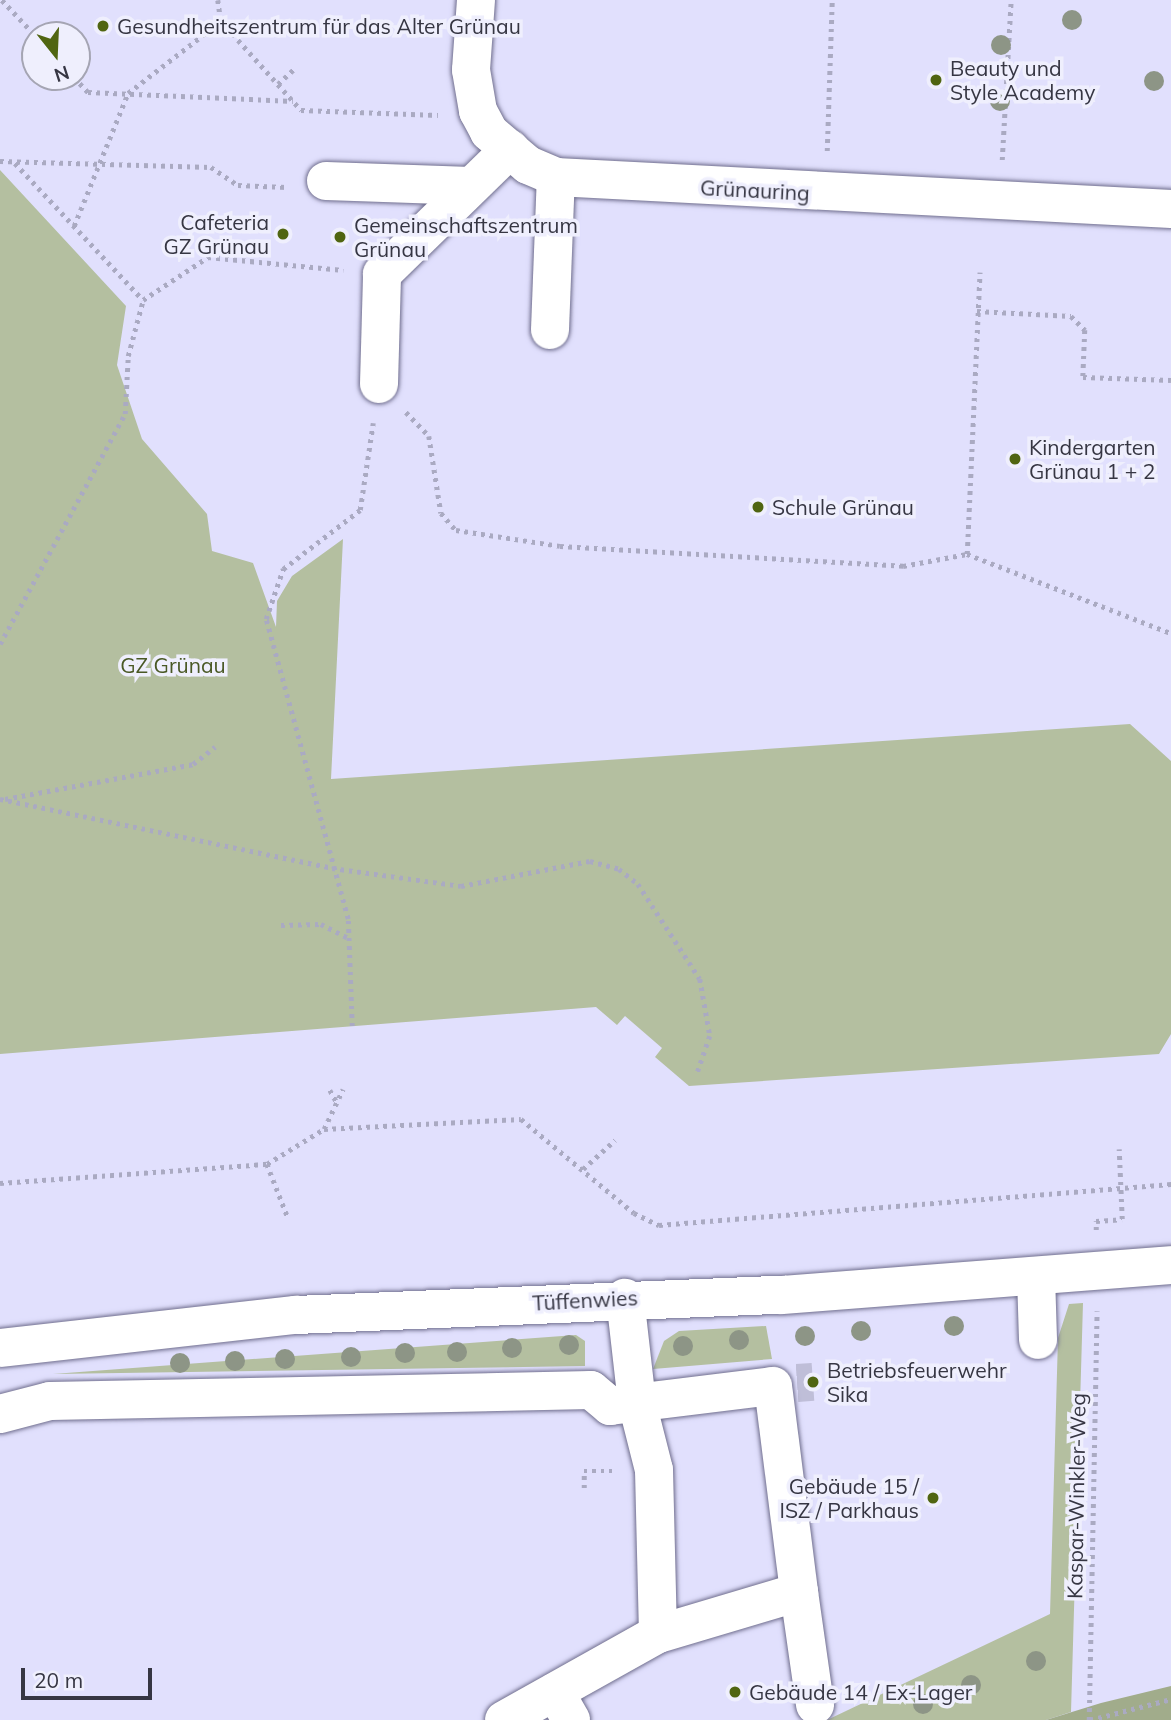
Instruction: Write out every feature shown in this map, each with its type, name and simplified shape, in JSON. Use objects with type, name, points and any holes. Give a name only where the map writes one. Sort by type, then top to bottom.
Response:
[{"type":"street","name":"Grünauring","points":[[476,0],[471,70],[478,111],[509,149],[573,179],[1171,209]]},
{"type":"street","points":[[379,384],[382,274],[509,149]]},
{"type":"street","points":[[550,330],[573,179]]},
{"type":"street","points":[[326,181],[471,186]]},
{"type":"street","name":"Tüffenwies","points":[[0,1348],[296,1315],[1097,1273],[1171,1265]]},
{"type":"street","points":[[1036,1276],[1038,1340]]},
{"type":"street","points":[[625,1298],[637,1403],[654,1470],[658,1634]]},
{"type":"street","points":[[0,1414],[50,1401],[591,1390],[610,1406],[785,1385],[799,1592],[815,1705]]},
{"type":"street","points":[[504,1720],[563,1706],[658,1634],[799,1592]]},
{"type":"path","points":[[2,0],[22,21]]},
{"type":"path","points":[[218,0],[221,21],[301,110],[450,116]]},
{"type":"path","points":[[827,151],[832,0]]},
{"type":"path","points":[[1002,160],[1010,0]]},
{"type":"path","points":[[74,226],[128,93],[221,21]]},
{"type":"path","points":[[278,84],[294,69]]},
{"type":"path","points":[[87,91],[293,101]]},
{"type":"path","points":[[0,161],[211,167],[238,185],[303,188],[326,181]]},
{"type":"path","points":[[15,163],[143,300]]},
{"type":"path","points":[[0,644],[125,414],[128,356],[143,300],[208,257],[382,274]]},
{"type":"path","points":[[967,555],[980,272]]},
{"type":"path","points":[[977,311],[1071,316],[1085,330],[1083,377],[1171,380]]},
{"type":"path","points":[[379,384],[429,436],[441,513],[456,530],[560,546],[903,566],[967,555],[1171,633]]},
{"type":"path","points":[[352,1026],[350,939],[266,619],[283,569],[360,510],[379,384]]},
{"type":"path","points":[[0,799],[193,764],[215,747]]},
{"type":"path","points":[[0,799],[332,868],[461,886],[590,861],[619,869],[638,884],[700,979],[710,1036],[697,1074]]},
{"type":"path","points":[[281,925],[321,924],[350,939]]},
{"type":"path","points":[[324,1129],[343,1088]]},
{"type":"path","points":[[330,1090],[336,1101]]},
{"type":"path","points":[[0,1183],[267,1164],[324,1129],[521,1119],[634,1213],[659,1225],[1171,1184]]},
{"type":"path","points":[[583,1169],[615,1140]]},
{"type":"path","points":[[1096,1221],[1122,1219],[1119,1149]]},
{"type":"path","points":[[267,1164],[287,1215]]},
{"type":"path","name":"Kaspar-Winkler-Weg","points":[[1089,1720],[1097,1273]]},
{"type":"path","points":[[1089,1720],[1171,1699]]},
{"type":"green space","name":"GZ Grünau","points":[[0,170],[126,306],[117,365],[142,439],[207,514],[212,551],[253,563],[276,627],[277,601],[292,576],[343,539],[331,779],[1130,724],[1171,761],[1171,1034],[1159,1054],[689,1086],[655,1057],[662,1048],[625,1016],[617,1025],[596,1007],[0,1054]]},
{"type":"green space","points":[[1083,1303],[1071,1712],[1046,1720],[827,1720],[1050,1614],[1058,1338],[1069,1304]]},
{"type":"green space","points":[[766,1326],[772,1359],[653,1369],[664,1341],[679,1331]]},
{"type":"green space","points":[[576,1335],[585,1341],[585,1366],[53,1374]]},
{"type":"green space","points":[[1171,1686],[1171,1720],[1046,1720],[1101,1703]]},
{"type":"tunnel","points":[[797,1383],[813,1382]]},
{"type":"place","name":"Gesundheitszentrum für das Alter Grünau","points":[[103,26]]},
{"type":"place","name":"Beauty und Style Academy","points":[[936,80]]},
{"type":"place","name":"Cafeteria GZ Grünau","points":[[283,234]]},
{"type":"place","name":"Gemeinschaftszentrum Grünau","points":[[340,237]]},
{"type":"place","name":"Kindergarten Grünau 1 + 2","points":[[1015,459]]},
{"type":"place","name":"Schule Grünau","points":[[758,507]]},
{"type":"place","name":"Betriebsfeuerwehr Sika","points":[[813,1382]]},
{"type":"place","name":"Gebäude 15 / ISZ / Parkhaus","points":[[933,1498]]},
{"type":"place","name":"Gebäude 14 / Ex-Lager","points":[[735,1692]]}]
